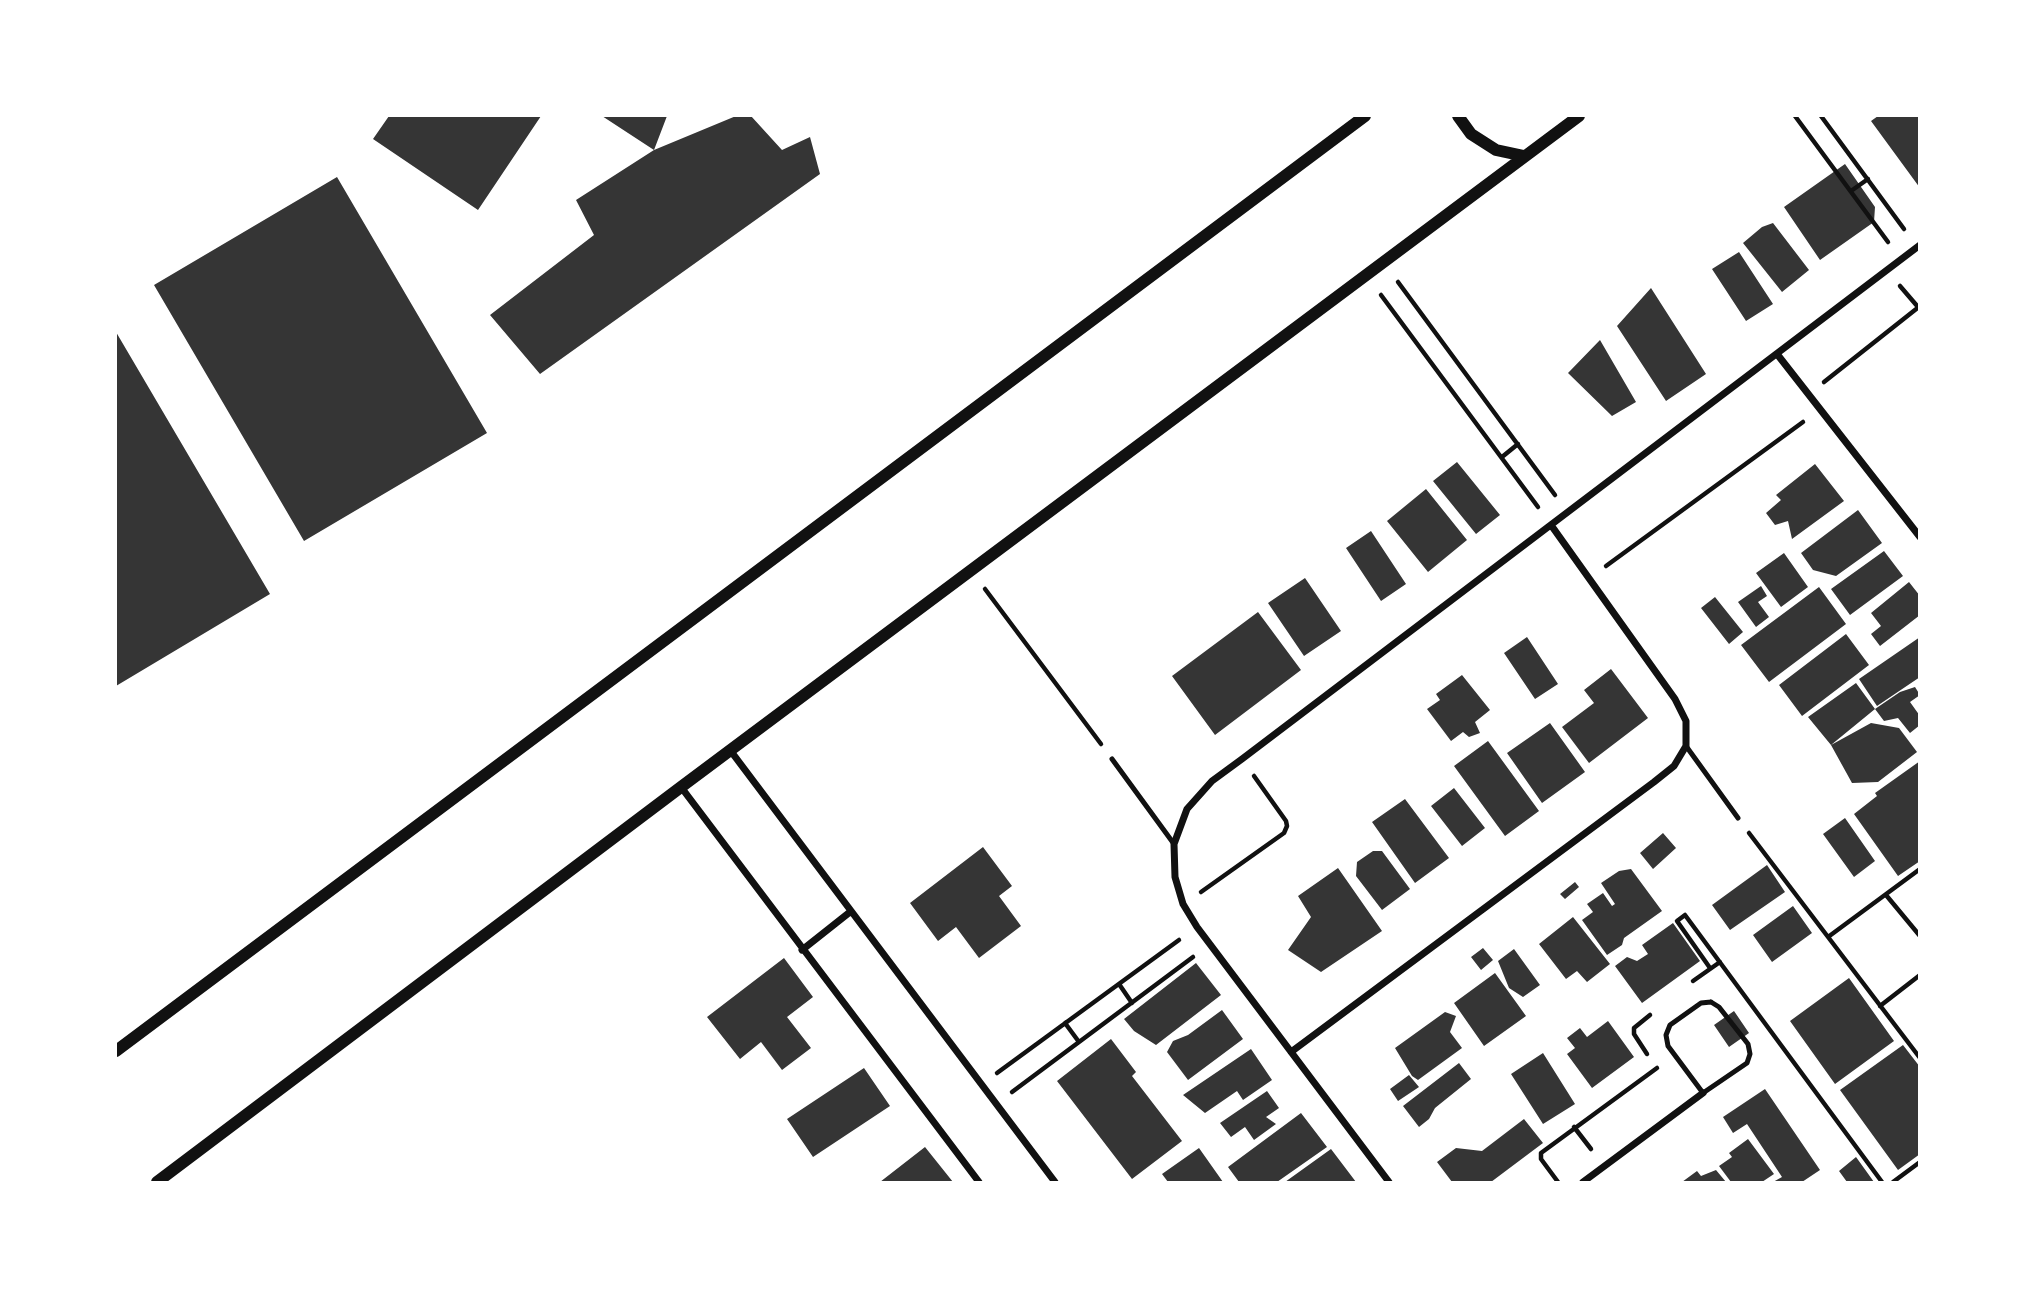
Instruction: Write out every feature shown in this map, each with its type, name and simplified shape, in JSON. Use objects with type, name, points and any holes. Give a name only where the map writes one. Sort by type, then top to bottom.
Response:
[{"type":"street","points":[[116,1051],[1366,116]]},
{"type":"street","points":[[1458,116],[1471,134],[1496,150],[1524,156]]},
{"type":"street","points":[[157,1182],[1579,116]]},
{"type":"street","points":[[1389,1182],[1197,927],[1183,904],[1175,877],[1174,844],[1187,809],[1212,781],[1241,758],[1918,246]]},
{"type":"street","points":[[1777,354],[1920,537]]},
{"type":"street","points":[[1291,1052],[1654,782],[1674,766],[1686,746],[1686,721],[1675,699],[1551,525]]},
{"type":"street","points":[[730,750],[1055,1182]]},
{"type":"street","points":[[681,787],[979,1182]]},
{"type":"street","points":[[802,950],[850,912]]},
{"type":"street","points":[[1583,1182],[1703,1093]]},
{"type":"lane","points":[[1686,746],[1738,818]]},
{"type":"lane","points":[[1112,759],[1174,844]]},
{"type":"lane","points":[[1711,1002],[1719,1007],[1748,1044],[1750,1054],[1747,1063],[1703,1093],[1668,1046],[1666,1035],[1670,1025],[1701,1003],[1711,1002]]},
{"type":"path","points":[[1794,116],[1901,260]]},
{"type":"path","points":[[1821,116],[1918,246]]},
{"type":"path","points":[[1851,191],[1868,179]]},
{"type":"path","points":[[1383,262],[1568,512]]},
{"type":"path","points":[[1366,275],[1551,525]]},
{"type":"path","points":[[1808,394],[1920,306]]},
{"type":"path","points":[[1590,579],[1820,409]]},
{"type":"path","points":[[1502,457],[1518,444]]},
{"type":"path","points":[[971,571],[1112,759]]},
{"type":"path","points":[[1183,904],[1278,839],[1287,827],[1286,821],[1241,758]]},
{"type":"path","points":[[1738,818],[1920,1058]]},
{"type":"path","points":[[1828,937],[1920,869]]},
{"type":"path","points":[[1886,895],[1920,936]]},
{"type":"path","points":[[1710,968],[1677,920],[1685,915],[1882,1182]]},
{"type":"path","points":[[982,1085],[1197,927]]},
{"type":"path","points":[[996,1104],[1210,944]]},
{"type":"path","points":[[1880,1006],[1920,975]]},
{"type":"path","points":[[1118,984],[1132,1003]]},
{"type":"path","points":[[1065,1023],[1079,1042]]},
{"type":"path","points":[[1558,1182],[1541,1160],[1541,1153],[1657,1068]]},
{"type":"path","points":[[1893,1182],[1920,1162]]},
{"type":"building","points":[[389,116],[541,116],[478,210],[373,139]]},
{"type":"building","points":[[602,116],[667,116],[654,150]]},
{"type":"building","points":[[736,116],[751,116],[782,150],[810,137],[820,174],[540,374],[490,315],[594,235],[576,200],[654,150]]},
{"type":"building","points":[[1878,116],[1920,116],[1920,188],[1871,121]]},
{"type":"building","points":[[1845,164],[1875,207],[1874,222],[1820,260],[1784,207]]},
{"type":"building","points":[[337,177],[487,433],[304,541],[154,285]]},
{"type":"building","points":[[1773,223],[1809,270],[1782,292],[1743,243],[1762,227]]},
{"type":"building","points":[[1739,252],[1773,304],[1746,321],[1712,269]]},
{"type":"building","points":[[1651,288],[1706,374],[1666,401],[1617,326]]},
{"type":"building","points":[[116,332],[270,594],[116,686]]},
{"type":"building","points":[[1600,340],[1636,402],[1612,416],[1568,373]]},
{"type":"building","points":[[1457,462],[1500,515],[1476,534],[1433,481]]},
{"type":"building","points":[[1815,464],[1844,501],[1792,539],[1788,521],[1775,525],[1766,513],[1781,500],[1776,495]]},
{"type":"building","points":[[1426,489],[1467,540],[1428,572],[1387,521]]},
{"type":"building","points":[[1858,510],[1882,543],[1836,576],[1813,570],[1801,553]]},
{"type":"building","points":[[1371,531],[1406,584],[1381,601],[1346,548]]},
{"type":"building","points":[[1884,551],[1903,576],[1850,615],[1831,589]]},
{"type":"building","points":[[1784,553],[1808,587],[1781,607],[1756,573]]},
{"type":"building","points":[[1305,578],[1341,631],[1304,656],[1268,603]]},
{"type":"building","points":[[1909,582],[1920,596],[1920,615],[1880,646],[1871,634],[1881,626],[1871,613]]},
{"type":"building","points":[[1761,586],[1767,596],[1758,602],[1769,617],[1756,627],[1738,602]]},
{"type":"building","points":[[1819,587],[1846,624],[1769,682],[1741,645]]},
{"type":"building","points":[[1715,597],[1743,632],[1729,644],[1701,608]]},
{"type":"building","points":[[1258,612],[1301,670],[1215,735],[1172,676]]},
{"type":"building","points":[[1846,634],[1869,665],[1802,716],[1779,685]]},
{"type":"building","points":[[1527,637],[1558,684],[1535,699],[1504,653]]},
{"type":"building","points":[[1920,637],[1920,677],[1877,706],[1859,679]]},
{"type":"building","points":[[1611,669],[1648,718],[1589,763],[1562,727],[1594,703],[1584,690]]},
{"type":"building","points":[[1462,675],[1490,710],[1475,722],[1480,733],[1469,737],[1463,732],[1451,741],[1427,709],[1440,700],[1436,694]]},
{"type":"building","points":[[1856,683],[1875,709],[1831,745],[1808,717]]},
{"type":"building","points":[[1915,687],[1920,695],[1910,702],[1920,716],[1920,725],[1910,733],[1898,718],[1884,721],[1875,709],[1900,692]]},
{"type":"building","points":[[1550,723],[1585,772],[1542,803],[1507,753]]},
{"type":"building","points":[[1871,723],[1899,728],[1917,752],[1878,782],[1852,783],[1831,745]]},
{"type":"building","points":[[1488,741],[1539,811],[1505,836],[1454,766]]},
{"type":"building","points":[[1920,761],[1920,861],[1898,876],[1854,814],[1877,796],[1875,793]]},
{"type":"building","points":[[1454,788],[1485,828],[1462,846],[1431,806]]},
{"type":"building","points":[[1405,799],[1449,858],[1415,883],[1372,822]]},
{"type":"building","points":[[1845,818],[1875,861],[1854,877],[1823,834]]},
{"type":"building","points":[[1663,833],[1676,848],[1653,869],[1640,853]]},
{"type":"building","points":[[983,847],[1012,886],[999,896],[1021,926],[979,958],[956,927],[938,941],[910,903]]},
{"type":"building","points":[[1373,851],[1382,851],[1410,889],[1382,910],[1356,876],[1357,862]]},
{"type":"building","points":[[1767,865],[1785,892],[1730,930],[1712,905]]},
{"type":"building","points":[[1338,868],[1382,931],[1321,972],[1288,950],[1311,917],[1298,896]]},
{"type":"building","points":[[1631,869],[1662,911],[1624,938],[1622,945],[1607,955],[1582,920],[1593,912],[1587,904],[1603,893],[1612,906],[1615,904],[1601,883],[1619,871]]},
{"type":"building","points":[[1575,882],[1579,887],[1565,899],[1560,894]]},
{"type":"building","points":[[1793,906],[1812,933],[1772,962],[1753,935]]},
{"type":"building","points":[[1573,917],[1610,964],[1587,982],[1577,971],[1566,979],[1539,944]]},
{"type":"building","points":[[1673,923],[1700,961],[1642,1003],[1615,966],[1627,957],[1637,961],[1648,954],[1642,945]]},
{"type":"building","points":[[1483,948],[1493,960],[1481,970],[1471,957]]},
{"type":"building","points":[[1514,949],[1540,985],[1523,997],[1509,988],[1498,961]]},
{"type":"building","points":[[784,958],[813,997],[787,1017],[811,1048],[782,1070],[761,1042],[740,1059],[707,1017]]},
{"type":"building","points":[[1196,963],[1221,995],[1156,1045],[1134,1031],[1124,1019]]},
{"type":"building","points":[[1495,973],[1526,1016],[1484,1046],[1454,1003]]},
{"type":"building","points":[[1849,978],[1894,1041],[1835,1084],[1790,1021]]},
{"type":"building","points":[[1222,1010],[1243,1039],[1188,1080],[1167,1052],[1173,1041],[1188,1035]]},
{"type":"building","points":[[1734,1011],[1749,1033],[1729,1047],[1714,1025]]},
{"type":"building","points":[[1445,1012],[1456,1016],[1450,1032],[1462,1048],[1418,1080],[1412,1076],[1395,1048]]},
{"type":"building","points":[[1608,1021],[1634,1057],[1592,1088],[1567,1054],[1575,1048],[1567,1038],[1580,1028],[1587,1037]]},
{"type":"building","points":[[1111,1039],[1136,1072],[1132,1076],[1182,1141],[1132,1179],[1057,1081]]},
{"type":"building","points":[[1903,1045],[1920,1067],[1920,1154],[1898,1170],[1840,1090]]},
{"type":"building","points":[[1251,1049],[1272,1080],[1243,1100],[1237,1091],[1205,1113],[1183,1095]]},
{"type":"building","points":[[1543,1053],[1575,1104],[1543,1124],[1511,1074]]},
{"type":"building","points":[[1459,1063],[1471,1079],[1435,1108],[1429,1119],[1419,1127],[1403,1106]]},
{"type":"building","points":[[864,1068],[890,1106],[813,1157],[787,1119]]},
{"type":"building","points":[[1409,1075],[1419,1087],[1398,1101],[1390,1089]]},
{"type":"building","points":[[1765,1089],[1820,1170],[1802,1182],[1773,1182],[1782,1177],[1747,1124],[1733,1133],[1723,1117]]},
{"type":"building","points":[[1267,1091],[1279,1108],[1266,1117],[1276,1124],[1254,1140],[1245,1127],[1231,1137],[1220,1123]]},
{"type":"building","points":[[1301,1113],[1327,1147],[1277,1182],[1239,1182],[1228,1167]]},
{"type":"building","points":[[1524,1119],[1543,1143],[1491,1182],[1452,1182],[1437,1162],[1456,1148],[1482,1151]]},
{"type":"building","points":[[1748,1139],[1774,1174],[1762,1182],[1731,1182],[1719,1166],[1732,1157],[1729,1153]]},
{"type":"building","points":[[925,1147],[953,1182],[880,1182]]},
{"type":"building","points":[[1199,1148],[1223,1182],[1168,1182],[1162,1174]]},
{"type":"building","points":[[1331,1149],[1356,1182],[1285,1182]]},
{"type":"building","points":[[1856,1157],[1874,1182],[1847,1182],[1839,1171]]},
{"type":"building","points":[[1716,1170],[1726,1182],[1682,1182],[1697,1171],[1701,1176]]}]
